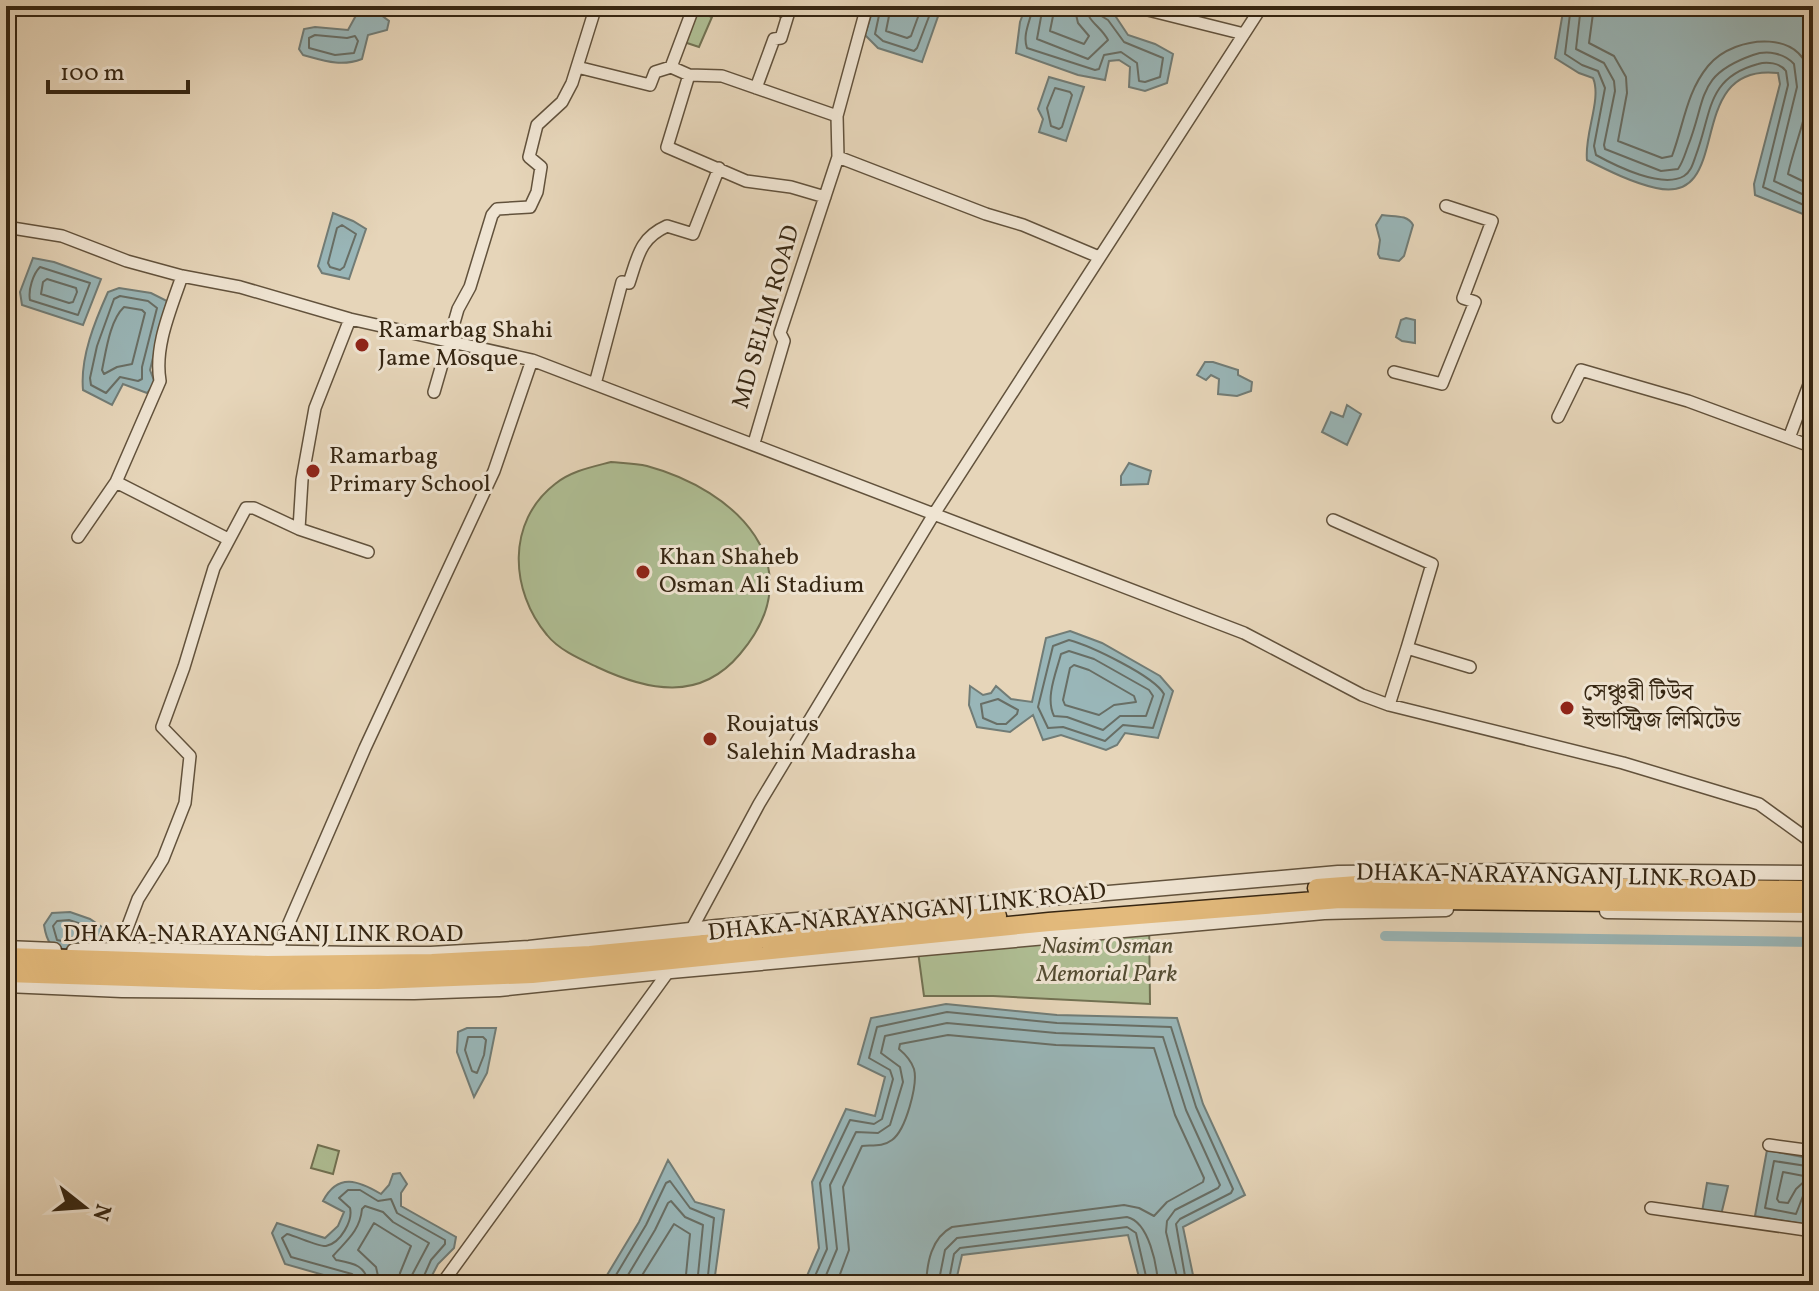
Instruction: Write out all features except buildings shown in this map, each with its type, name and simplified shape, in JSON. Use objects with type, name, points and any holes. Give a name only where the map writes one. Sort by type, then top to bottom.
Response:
[{"type":"main road","name":"DHAKA-NARAYANGANJ LINK ROAD","points":[[6,973],[260,981],[532,974],[679,952],[981,917],[1357,885],[1813,890]]},
{"type":"main road","name":"DHAKA-NARAYANGANJ LINK ROAD","points":[[6,957],[118,955],[267,965],[432,963],[679,952],[1340,899],[1813,904]]},
{"type":"street","points":[[434,392],[458,309],[470,287],[492,215],[497,209],[530,207],[537,192],[541,167],[529,157],[537,125],[562,102],[577,67],[596,6]]},
{"type":"street","points":[[671,67],[694,6]]},
{"type":"street","points":[[756,88],[774,39],[781,38],[788,15],[781,10],[782,6]]},
{"type":"street","name":"MD SELIM ROAD","points":[[754,443],[784,341],[780,333],[838,157],[837,116],[867,6]]},
{"type":"street","points":[[1132,6],[1244,34]]},
{"type":"street","points":[[441,1285],[679,952],[759,804],[934,514],[1262,6]]},
{"type":"street","points":[[577,67],[650,85],[655,72],[671,67],[689,75],[722,76],[837,116]]},
{"type":"street","points":[[689,75],[667,147],[746,181],[791,187],[825,197]]},
{"type":"street","points":[[838,157],[986,214],[1023,225],[1099,257]]},
{"type":"street","points":[[595,384],[622,282],[629,283],[639,252],[650,233],[667,226],[693,234],[719,168]]},
{"type":"street","points":[[1394,372],[1442,384],[1475,302],[1463,298],[1492,221],[1446,206]]},
{"type":"street","points":[[6,227],[62,236],[127,261],[182,276],[240,287],[350,319],[532,360],[1244,633],[1362,695],[1389,705],[1623,763],[1759,804],[1813,843]]},
{"type":"street","points":[[78,537],[116,482],[160,381],[157,363],[182,276]]},
{"type":"street","points":[[299,529],[302,480],[315,408],[350,319]]},
{"type":"street","points":[[276,953],[365,748],[494,471],[532,360]]},
{"type":"street","points":[[1558,417],[1581,370],[1688,401],[1813,447]]},
{"type":"street","points":[[1789,438],[1813,374]]},
{"type":"street","points":[[116,482],[228,539]]},
{"type":"street","points":[[118,955],[138,899],[163,859],[185,803],[190,756],[162,727],[214,568],[246,508],[368,552]]},
{"type":"street","points":[[1333,520],[1432,564],[1389,705]]},
{"type":"street","points":[[1407,648],[1470,667]]},
{"type":"street","points":[[6,985],[122,990],[414,992],[499,989],[679,952],[1338,873],[1813,873]]},
{"type":"street","points":[[6,948],[118,955],[431,954],[529,948],[679,952],[1324,912],[1435,909],[1813,914]]},
{"type":"street","points":[[1769,1145],[1813,1151]]},
{"type":"street","points":[[1651,1208],[1813,1231]]},
{"type":"green space","points":[[692,10],[712,17],[699,47],[681,41]]},
{"type":"green space","points":[[611,462],[647,466],[680,477],[710,493],[735,513],[755,536],[767,562],[770,591],[761,622],[740,654],[708,680],[673,688],[654,686],[597,667],[557,645],[535,617],[526,598],[520,578],[519,557],[521,537],[528,517],[539,500],[561,480]]},
{"type":"green space","name":"Nasim Osman Memorial Park","points":[[1149,915],[1150,1004],[993,996],[924,996],[916,937]]},
{"type":"green space","points":[[318,1145],[339,1151],[333,1174],[311,1168]]},
{"type":"water","points":[[874,6],[950,6],[949,10],[941,8],[922,62],[878,48],[865,35]]},
{"type":"water","points":[[1026,6],[1098,6],[1114,14],[1128,35],[1173,54],[1167,83],[1145,91],[1129,87],[1130,67],[1119,60],[1109,61],[1105,80],[1078,75],[1016,53],[1020,22]]},
{"type":"water","points":[[1564,6],[1813,6],[1813,218],[1755,195],[1754,184],[1780,84],[1778,73],[1748,76],[1729,89],[1718,109],[1695,176],[1680,188],[1647,186],[1587,160],[1595,86],[1593,78],[1555,58]]},
{"type":"water","points":[[359,10],[381,15],[389,21],[387,30],[368,35],[362,59],[340,63],[303,55],[299,49],[304,29],[348,30]]},
{"type":"water","points":[[1049,77],[1084,87],[1066,141],[1039,132],[1043,119],[1038,109]]},
{"type":"water","points":[[333,213],[366,229],[349,279],[322,273],[318,266]]},
{"type":"water","points":[[1382,215],[1404,218],[1413,225],[1404,256],[1399,261],[1380,258],[1378,254],[1380,240],[1376,225]]},
{"type":"water","points":[[33,258],[101,279],[83,325],[22,305],[20,292]]},
{"type":"water","points":[[119,288],[151,293],[167,301],[150,370],[155,383],[147,393],[123,384],[112,405],[83,390],[83,378],[86,352],[98,315],[108,292]]},
{"type":"water","points":[[1401,320],[1415,320],[1415,343],[1396,337]]},
{"type":"water","points":[[1205,362],[1238,370],[1238,375],[1252,382],[1251,391],[1237,396],[1218,394],[1219,379],[1211,375],[1206,380],[1197,375]]},
{"type":"water","points":[[1347,405],[1361,414],[1347,445],[1322,432],[1331,412],[1343,417]]},
{"type":"water","points":[[1129,463],[1151,471],[1148,484],[1121,485],[1121,476]]},
{"type":"water","points":[[1070,631],[1102,643],[1160,676],[1173,691],[1158,738],[1125,733],[1117,745],[1106,750],[1061,735],[1043,740],[1033,715],[1010,732],[977,727],[969,705],[970,686],[983,695],[991,693],[996,686],[1011,699],[1032,702],[1046,638]]},
{"type":"water","points":[[70,912],[102,927],[103,934],[98,943],[89,941],[70,945],[67,950],[50,943],[44,925],[52,913]]},
{"type":"water","points":[[946,1004],[1057,1015],[1177,1018],[1203,1104],[1245,1195],[1183,1227],[1193,1275],[1213,1285],[1141,1285],[1128,1235],[962,1255],[955,1285],[803,1285],[819,1248],[812,1182],[846,1109],[875,1116],[885,1077],[858,1064],[871,1018]]},
{"type":"water","points":[[467,1028],[496,1028],[487,1073],[474,1097],[457,1052],[458,1032]]},
{"type":"water","points":[[1767,1150],[1813,1159],[1813,1186],[1803,1224],[1755,1216]]},
{"type":"water","points":[[668,1160],[695,1202],[724,1210],[714,1283],[717,1285],[601,1285],[639,1222]]},
{"type":"water","points":[[400,1173],[407,1184],[401,1193],[401,1206],[456,1237],[454,1248],[438,1264],[427,1285],[359,1285],[285,1264],[272,1233],[277,1223],[325,1238],[338,1226],[344,1212],[323,1201],[335,1186],[357,1183],[381,1194],[393,1174]]},
{"type":"water","points":[[1707,1183],[1728,1186],[1721,1215],[1702,1212]]},
{"type":"waterway","points":[[1385,936],[1813,942]]},
{"type":"place","name":"Ramarbag Shahi Jame Mosque","points":[[362,345]]},
{"type":"place","name":"Ramarbag Primary School","points":[[313,471]]},
{"type":"place","name":"Khan Shaheb Osman Ali Stadium","points":[[643,572]]},
{"type":"place","name":"সেঞ্চুরী টিউব ইন্ডাস্ট্রিজ লিমিটেড","points":[[1567,708]]},
{"type":"place","name":"Roujatus Salehin Madrasha","points":[[710,739]]}]
